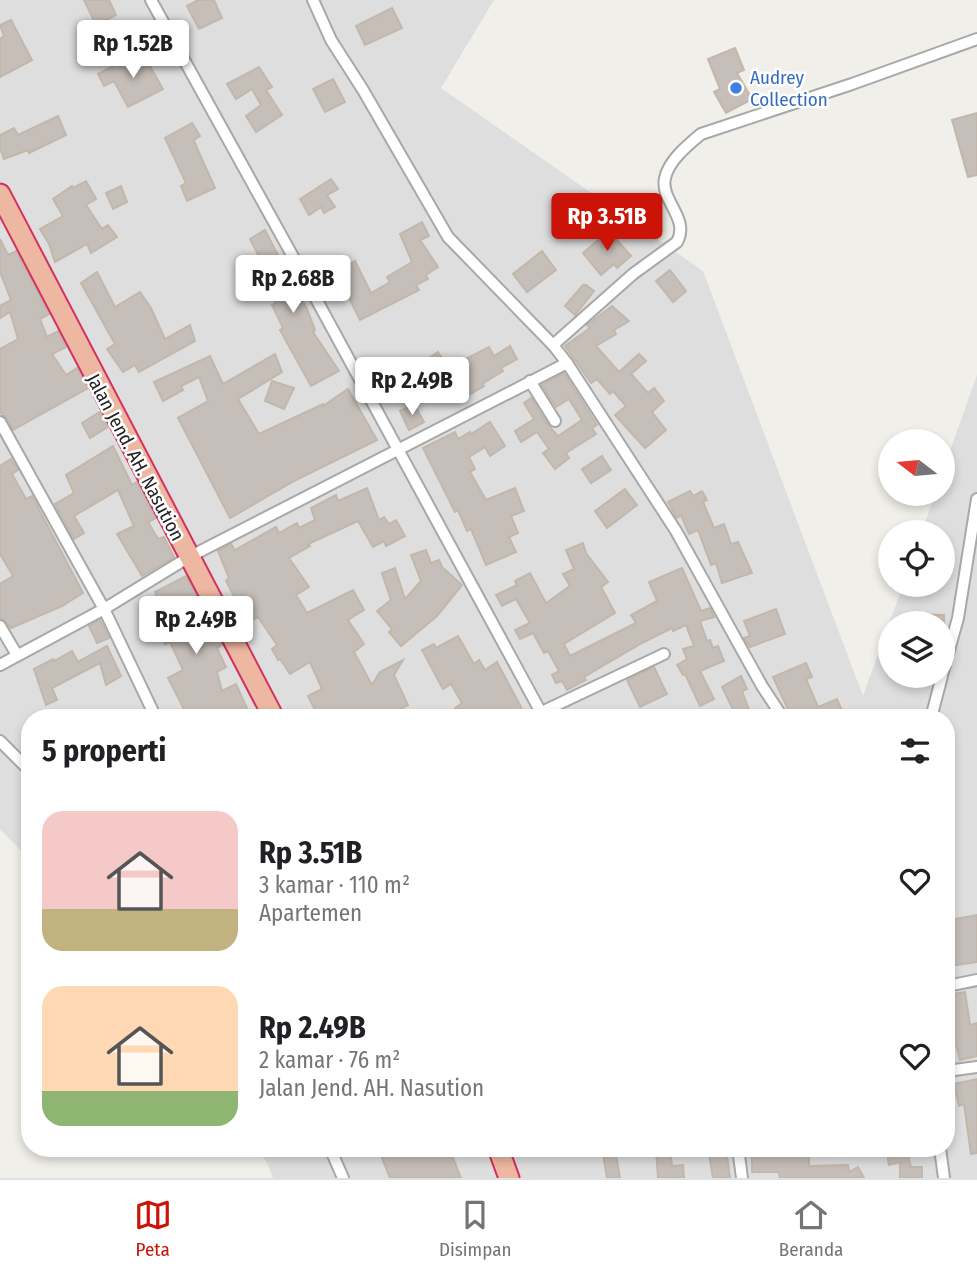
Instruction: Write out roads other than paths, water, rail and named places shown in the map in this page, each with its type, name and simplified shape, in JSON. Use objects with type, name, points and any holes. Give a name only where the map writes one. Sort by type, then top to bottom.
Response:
[{"type":"highway","name":"Jalan Jend. AH. Nasution","points":[[0,194],[269,709]]},
{"type":"highway","points":[[501,1157],[509,1178]]},
{"type":"street","points":[[151,0],[539,709]]},
{"type":"street","points":[[313,0],[331,40],[448,237],[553,345],[567,363],[676,531],[777,709]]},
{"type":"street","points":[[553,345],[633,274],[677,242],[682,234],[681,225],[667,193],[665,177],[682,150],[701,134],[852,84],[977,38]]},
{"type":"street","points":[[0,665],[104,609],[189,557],[567,363]]},
{"type":"street","points":[[530,381],[555,421]]},
{"type":"street","points":[[0,422],[104,609],[152,709]]},
{"type":"street","points":[[955,629],[977,499]]},
{"type":"street","points":[[0,626],[17,655]]},
{"type":"street","points":[[552,709],[664,654]]},
{"type":"street","points":[[933,709],[939,688]]},
{"type":"street","points":[[0,741],[21,762]]},
{"type":"street","points":[[955,985],[977,981]]},
{"type":"street","points":[[955,1069],[977,1067]]},
{"type":"street","points":[[334,1157],[343,1178]]},
{"type":"street","points":[[739,1157],[742,1178]]},
{"type":"street","points":[[941,1157],[944,1178]]},
{"type":"place","name":"Audrey Collection","points":[[736,88]]}]
